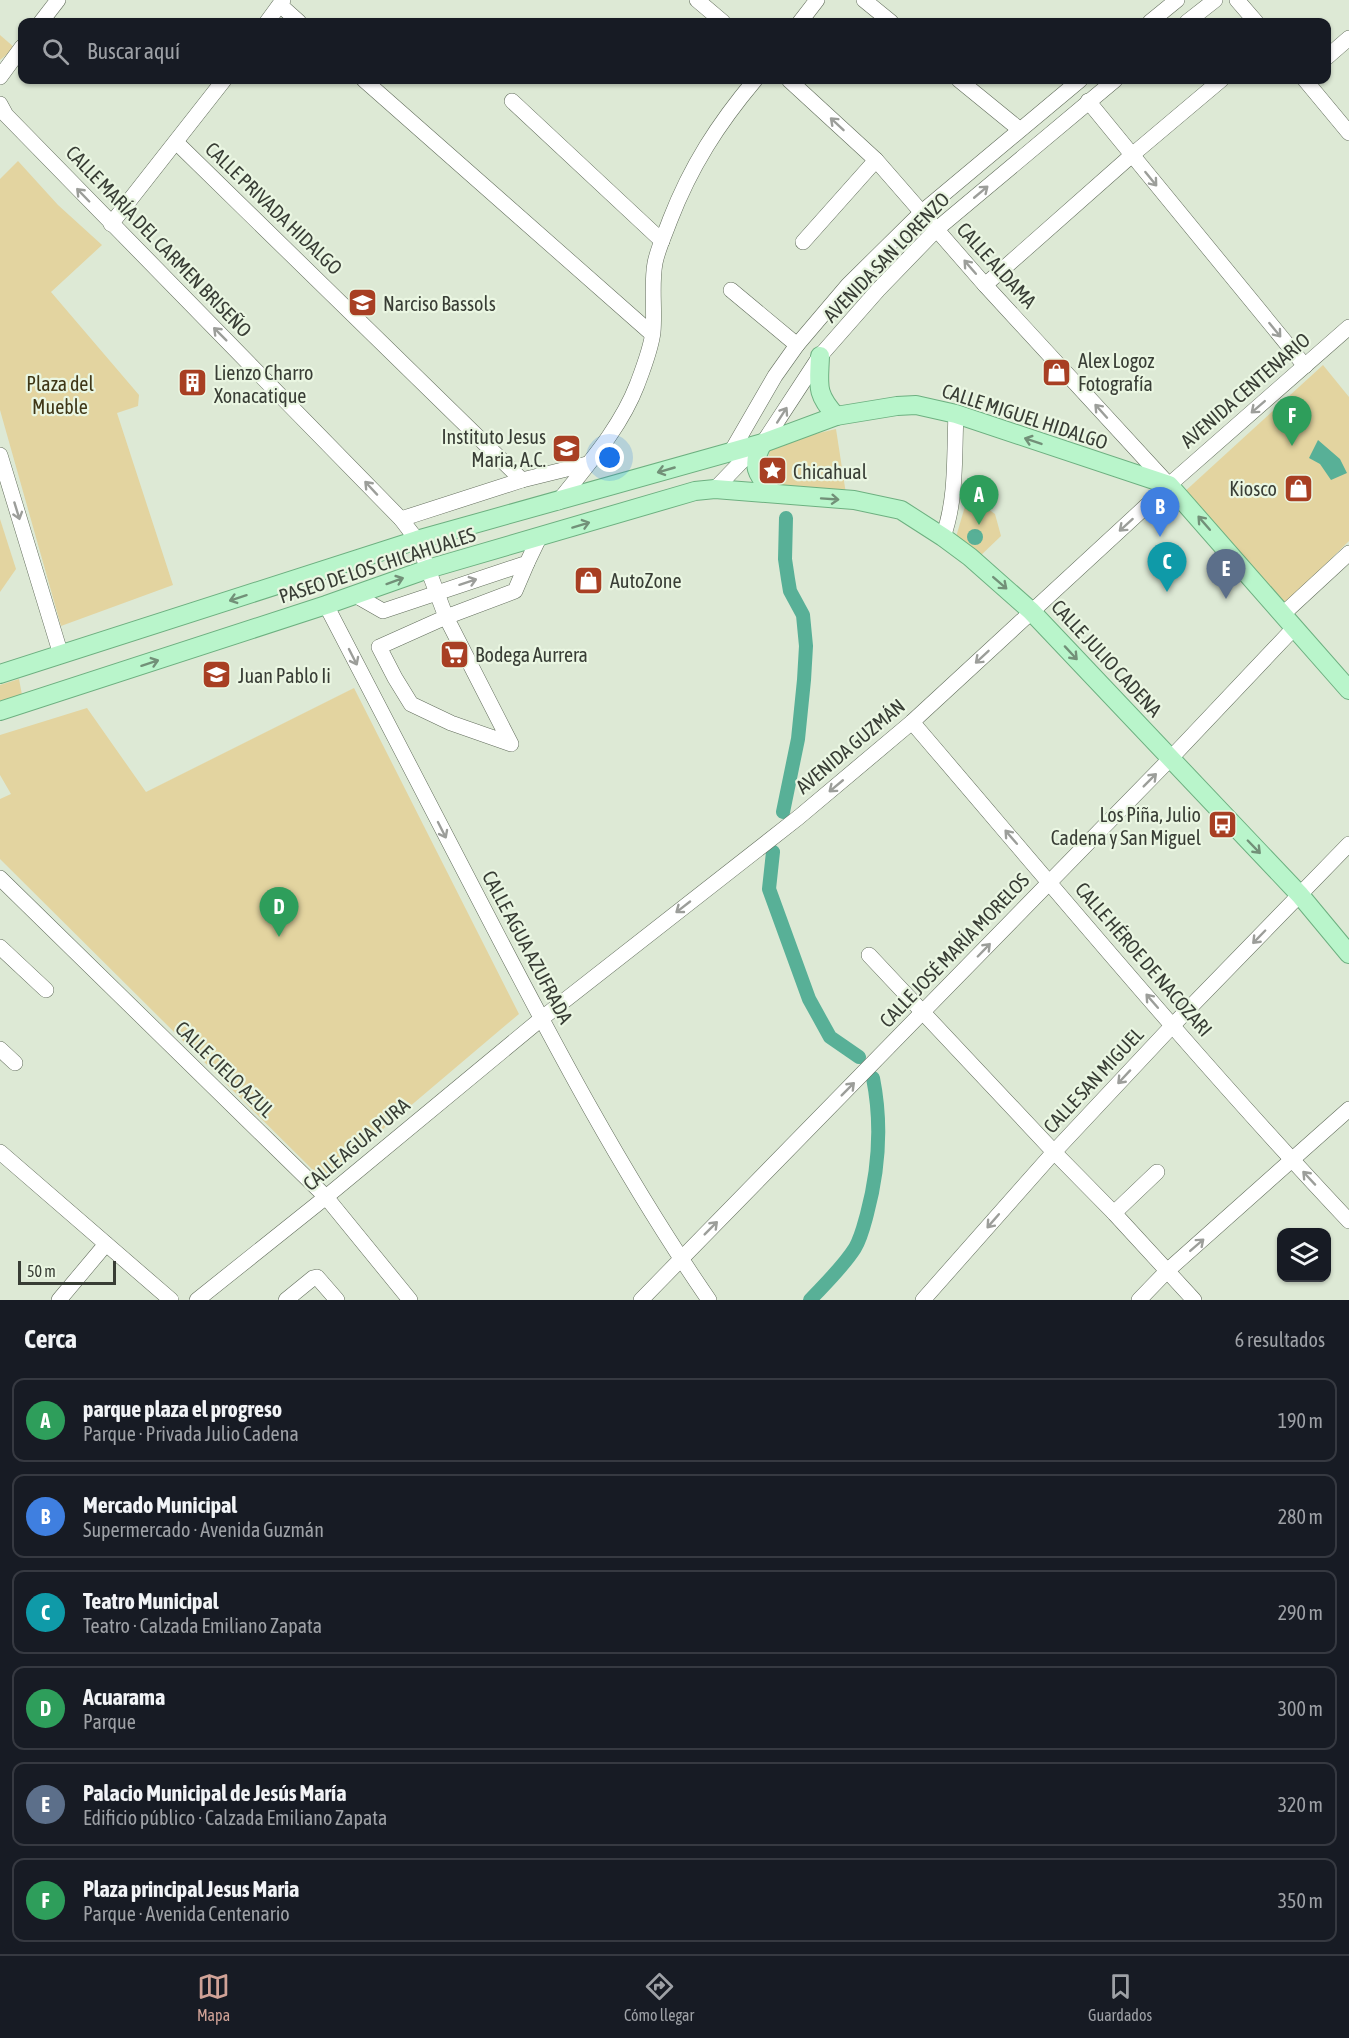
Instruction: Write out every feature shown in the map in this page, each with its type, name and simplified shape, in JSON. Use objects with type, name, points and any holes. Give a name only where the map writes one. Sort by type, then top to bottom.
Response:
[{"type":"main road","points":[[820,356],[819,386],[823,402],[836,416]]},
{"type":"main road","name":"CALLE MIGUEL HIDALGO","points":[[763,443],[836,416],[916,405],[956,414],[1169,485]]},
{"type":"main road","points":[[763,443],[757,453],[756,468],[760,478],[772,492]]},
{"type":"main road","name":"PASEO DE LOS CHICAHUALES","points":[[0,674],[417,540],[763,443]]},
{"type":"main road","points":[[695,491],[706,477],[704,468],[696,462]]},
{"type":"main road","points":[[1169,485],[1349,690]]},
{"type":"main road","name":"PASEO DE LOS CHICAHUALES","points":[[0,711],[326,605],[428,569],[695,491],[715,489],[772,492]]},
{"type":"main road","name":"CALLE JULIO CADENA","points":[[772,492],[854,500],[901,510],[970,557],[1031,611],[1300,895],[1349,954]]},
{"type":"street","points":[[44,18],[58,0]]},
{"type":"street","points":[[697,0],[718,18]]},
{"type":"street","points":[[803,18],[817,0]]},
{"type":"street","points":[[864,0],[886,18]]},
{"type":"street","points":[[1155,18],[1178,0]]},
{"type":"street","points":[[1191,18],[1215,0]]},
{"type":"street","points":[[1237,0],[1253,18]]},
{"type":"street","points":[[270,18],[281,3],[295,18]]},
{"type":"street","points":[[1331,54],[1349,38]]},
{"type":"street","points":[[0,77],[18,52]]},
{"type":"street","points":[[111,224],[177,143],[221,84]]},
{"type":"street","points":[[369,84],[652,334]]},
{"type":"street","points":[[558,502],[627,409],[638,383],[652,334],[655,265],[662,241],[696,161],[725,115],[751,84]]},
{"type":"street","name":"CALLE ALDAMA","points":[[793,84],[876,160],[985,285],[1169,485]]},
{"type":"street","points":[[964,84],[1019,129]]},
{"type":"street","name":"AVENIDA SAN LORENZO","points":[[731,452],[775,376],[797,345],[848,285],[922,212],[1075,84]]},
{"type":"street","name":"AVENIDA SAN LORENZO","points":[[715,489],[763,443],[820,356],[878,290],[937,229],[1110,84]]},
{"type":"street","points":[[985,285],[1216,84]]},
{"type":"street","points":[[1308,84],[1349,133]]},
{"type":"street","points":[[512,100],[662,241]]},
{"type":"street","points":[[1088,101],[1305,366]]},
{"type":"street","name":"CALLE MARÍA DEL CARMEN BRISEÑO","points":[[2,113],[401,519],[417,540],[435,593],[446,617],[511,744],[451,723],[411,704],[394,678],[379,647],[446,617]]},
{"type":"street","name":"CALLE PRIVADA HIDALGO","points":[[177,143],[522,480]]},
{"type":"street","points":[[803,242],[876,160]]},
{"type":"street","points":[[731,290],[797,345]]},
{"type":"street","name":"AVENIDA CENTENARIO","points":[[1169,485],[1349,327]]},
{"type":"street","points":[[943,537],[948,523],[951,495],[956,414]]},
{"type":"street","points":[[0,455],[61,655]]},
{"type":"street","name":"PASEO DE LOS CHICAHUALES","points":[[401,519],[522,480],[587,464]]},
{"type":"street","name":"AVENIDA GUZMÁN","points":[[541,1019],[799,817],[912,722],[1169,485]]},
{"type":"street","points":[[446,617],[515,591],[539,538]]},
{"type":"street","name":"CALLE JOSÉ MARÍA MORELOS","points":[[641,1300],[1170,759],[1349,553]]},
{"type":"street","points":[[355,595],[383,610],[527,563]]},
{"type":"street","name":"CALLE AGUA AZUFRADA","points":[[326,605],[541,1019],[607,1137],[681,1259],[709,1300]]},
{"type":"street","name":"CALLE HÉROE DE NACOZARI","points":[[912,722],[1173,1025],[1349,1221]]},
{"type":"street","name":"CALLE SAN MIGUEL","points":[[927,1299],[1054,1152],[1173,1025],[1349,844]]},
{"type":"street","name":"CALLE CIELO AZUL","points":[[0,878],[326,1197],[410,1300]]},
{"type":"street","points":[[0,947],[46,990]]},
{"type":"street","points":[[869,955],[922,1014],[1114,1213],[1194,1300]]},
{"type":"street","name":"CALLE AGUA PURA","points":[[196,1300],[326,1197],[541,1019]]},
{"type":"street","points":[[0,1049],[15,1063]]},
{"type":"street","points":[[1139,1300],[1167,1271],[1349,1109]]},
{"type":"street","points":[[0,1152],[171,1300]]},
{"type":"street","points":[[1114,1213],[1156,1172]]},
{"type":"street","points":[[59,1300],[106,1244]]},
{"type":"street","points":[[286,1300],[317,1277],[337,1300]]},
{"type":"green space","points":[[0,35],[15,48],[0,60]]},
{"type":"green space","name":"Plaza del Mueble","points":[[18,161],[58,205],[102,245],[51,292],[139,395],[138,406],[117,413],[173,585],[61,626],[0,410],[0,179]]},
{"type":"green space","points":[[1323,365],[1349,397],[1349,541],[1281,608],[1182,494]]},
{"type":"green space","points":[[836,429],[846,494],[783,489],[764,475],[770,450],[798,438]]},
{"type":"green space","points":[[974,499],[995,514],[1001,536],[978,558],[956,537],[966,503]]},
{"type":"green space","points":[[0,519],[16,569],[0,592]]},
{"type":"green space","points":[[19,679],[22,695],[0,702],[0,685]]},
{"type":"green space","points":[[354,688],[519,1014],[323,1180],[0,859],[0,799],[11,794],[0,775],[0,735],[87,708],[146,792]]},
{"type":"water","points":[[1318,440],[1340,459],[1347,473],[1331,480],[1320,464],[1309,458]]},
{"type":"water","points":[[975,529],[983,537],[975,545],[967,537]]},
{"type":"waterway","points":[[783,812],[798,739],[806,646],[803,615],[790,591],[788,579],[785,559],[786,518]]},
{"type":"waterway","points":[[773,852],[769,889],[809,999],[830,1037],[859,1057]]},
{"type":"waterway","points":[[810,1300],[850,1255],[863,1227],[877,1163],[878,1112],[873,1078]]},
{"type":"place","name":"Narciso Bassols","points":[[362,303]]},
{"type":"place","name":"Alex Logoz Fotografía","points":[[1057,372]]},
{"type":"place","name":"Lienzo Charro Xonacatique","points":[[193,383]]},
{"type":"place","name":"Plaza principal Jesus Maria","points":[[1292,446]]},
{"type":"place","name":"Instituto Jesus Maria, A.C.","points":[[567,448]]},
{"type":"place","name":"Chicahual","points":[[772,471]]},
{"type":"place","name":"Kiosco","points":[[1298,488]]},
{"type":"place","name":"parque plaza el progreso","points":[[979,525]]},
{"type":"place","name":"Mercado Municipal","points":[[1160,537]]},
{"type":"place","name":"AutoZone","points":[[589,580]]},
{"type":"place","name":"Teatro Municipal","points":[[1167,592]]},
{"type":"place","name":"Palacio Municipal de Jesús María","points":[[1226,599]]},
{"type":"place","name":"Bodega Aurrera","points":[[454,654]]},
{"type":"place","name":"Juan Pablo Ii","points":[[217,675]]},
{"type":"place","name":"Los Piña, Julio Cadena y San Miguel","points":[[1222,825]]},
{"type":"place","name":"Acuarama","points":[[279,937]]}]
